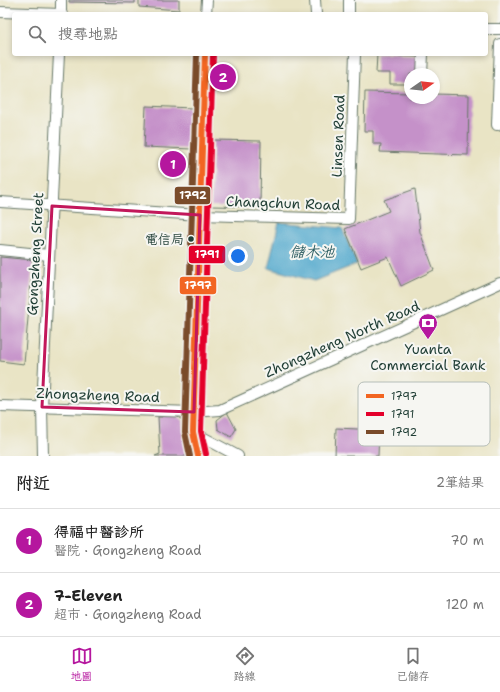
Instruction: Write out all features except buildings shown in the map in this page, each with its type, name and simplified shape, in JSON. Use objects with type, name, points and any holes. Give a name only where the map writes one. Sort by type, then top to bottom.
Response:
[{"type":"street","points":[[61,12],[62,0]]},
{"type":"street","points":[[206,12],[207,0]]},
{"type":"street","points":[[315,0],[316,12]]},
{"type":"street","points":[[349,12],[350,0]]},
{"type":"street","points":[[0,12],[12,12]]},
{"type":"street","points":[[488,29],[500,30]]},
{"type":"street","points":[[497,125],[500,44]]},
{"type":"street","name":"Gongzheng Street","points":[[43,456],[42,407],[59,56]]},
{"type":"street","points":[[198,456],[193,432],[205,56]]},
{"type":"street","name":"Linsen Road","points":[[349,219],[355,56]]},
{"type":"street","points":[[422,68],[423,56]]},
{"type":"street","name":"Changchun Road","points":[[0,202],[200,215],[349,219]]},
{"type":"street","points":[[0,250],[49,255]]},
{"type":"street","name":"Zhongzheng North Road","points":[[194,412],[220,410],[500,283]]},
{"type":"street","name":"Zhongzheng Road","points":[[0,406],[194,412]]},
{"type":"street","points":[[193,432],[238,456]]},
{"type":"highlighted area","points":[[52,206],[200,215],[194,412],[42,407]]},
{"type":"water","name":"儲木池","points":[[279,222],[342,228],[357,264],[314,281],[268,268]]},
{"type":"transit line","name":"1792","points":[[190,456],[185,432],[197,56]]},
{"type":"transit line","name":"1797","points":[[198,456],[193,432],[205,56]]},
{"type":"transit line","name":"1791","points":[[206,454],[201,431],[213,56]]},
{"type":"place","name":"7-Eleven","points":[[223,77]]},
{"type":"place","name":"得福中醫診所","points":[[173,164]]},
{"type":"place","name":"電信局","points":[[191,239]]},
{"type":"place","name":"Yuanta Commercial Bank","points":[[428,340]]}]
